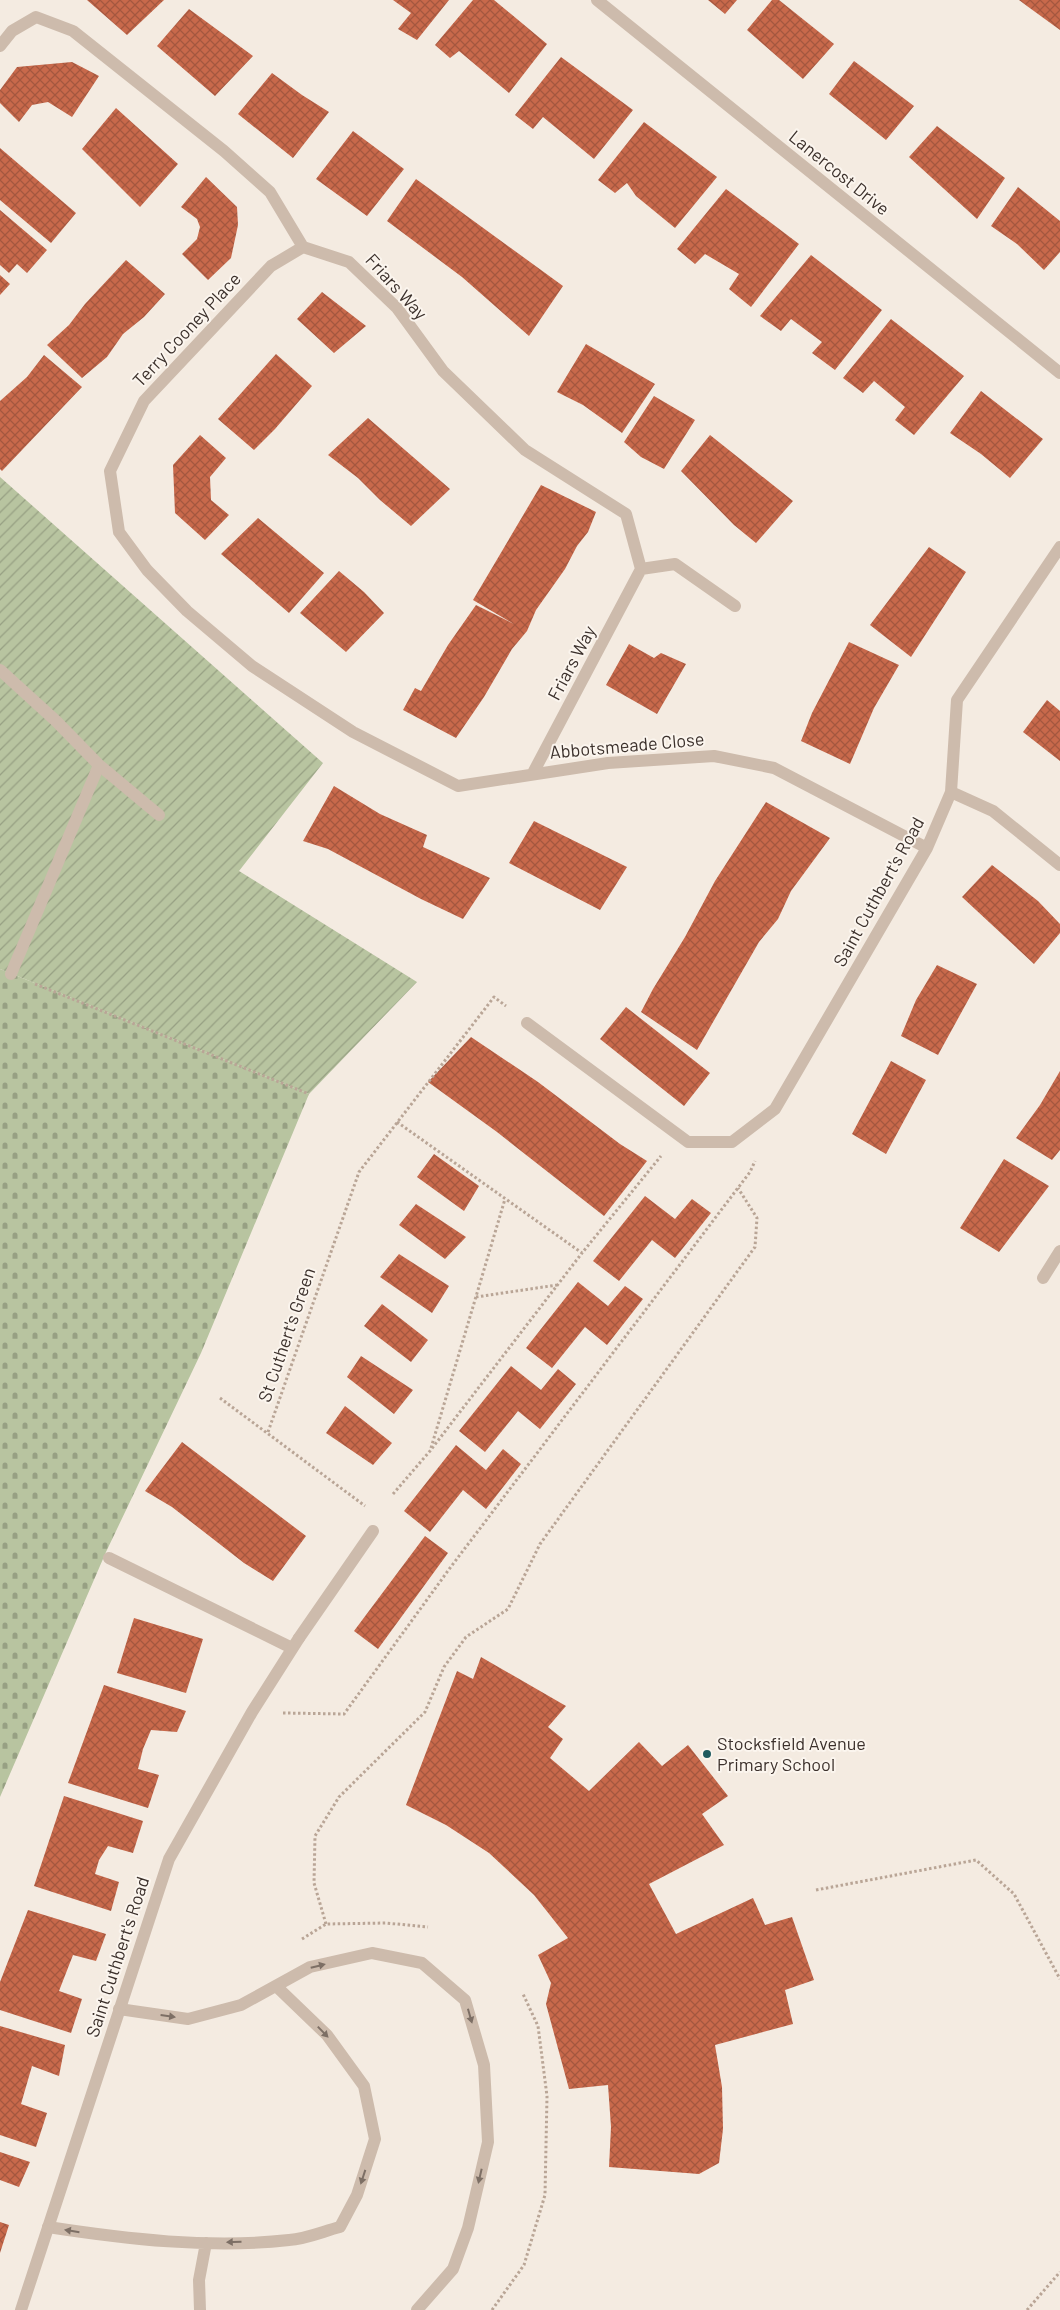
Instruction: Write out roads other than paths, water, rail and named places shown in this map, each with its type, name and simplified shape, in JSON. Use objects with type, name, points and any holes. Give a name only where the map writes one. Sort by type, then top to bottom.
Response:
[{"type":"street","name":"Lanercost Drive","points":[[597,0],[1060,373]]},
{"type":"street","points":[[0,46],[12,32],[36,17],[73,31],[224,151],[270,192],[302,247]]},
{"type":"street","name":"Friars Way","points":[[302,247],[349,262],[397,308],[442,371],[525,450],[626,514],[641,569],[533,773]]},
{"type":"street","name":"Terry Cooney Place","points":[[302,247],[271,266],[144,401],[110,472],[119,532],[147,570],[187,611],[252,666],[353,732]]},
{"type":"street","name":"Saint Cuthbert's Road","points":[[527,1023],[683,1138],[732,1142],[775,1109],[927,848],[951,792],[957,700],[1060,547]]},
{"type":"street","points":[[641,569],[675,564],[735,606]]},
{"type":"street","points":[[0,670],[56,720],[99,765],[159,815]]},
{"type":"street","name":"Abbotsmeade Close","points":[[353,732],[458,786],[608,763],[714,756],[774,768],[927,848]]},
{"type":"street","points":[[11,974],[99,765]]},
{"type":"street","points":[[951,792],[993,811],[1060,865]]},
{"type":"street","points":[[1043,1278],[1060,1251]]},
{"type":"street","name":"Saint Cuthbert's Road","points":[[21,2310],[169,1859],[252,1712],[295,1643],[373,1531]]},
{"type":"street","points":[[109,1558],[295,1643]]},
{"type":"street","points":[[119,2009],[188,2019],[241,2005],[310,1967],[372,1953],[422,1964],[465,2000],[484,2065],[488,2142],[468,2228],[453,2269],[417,2310]]},
{"type":"street","points":[[48,2227],[114,2237],[206,2243],[290,2240],[340,2227],[357,2195],[375,2139],[364,2086],[327,2035],[276,1986]]},
{"type":"street","points":[[200,2310],[199,2280],[206,2243]]},
{"type":"place","name":"Stocksfield Avenue Primary School","points":[[707,1754]]}]
